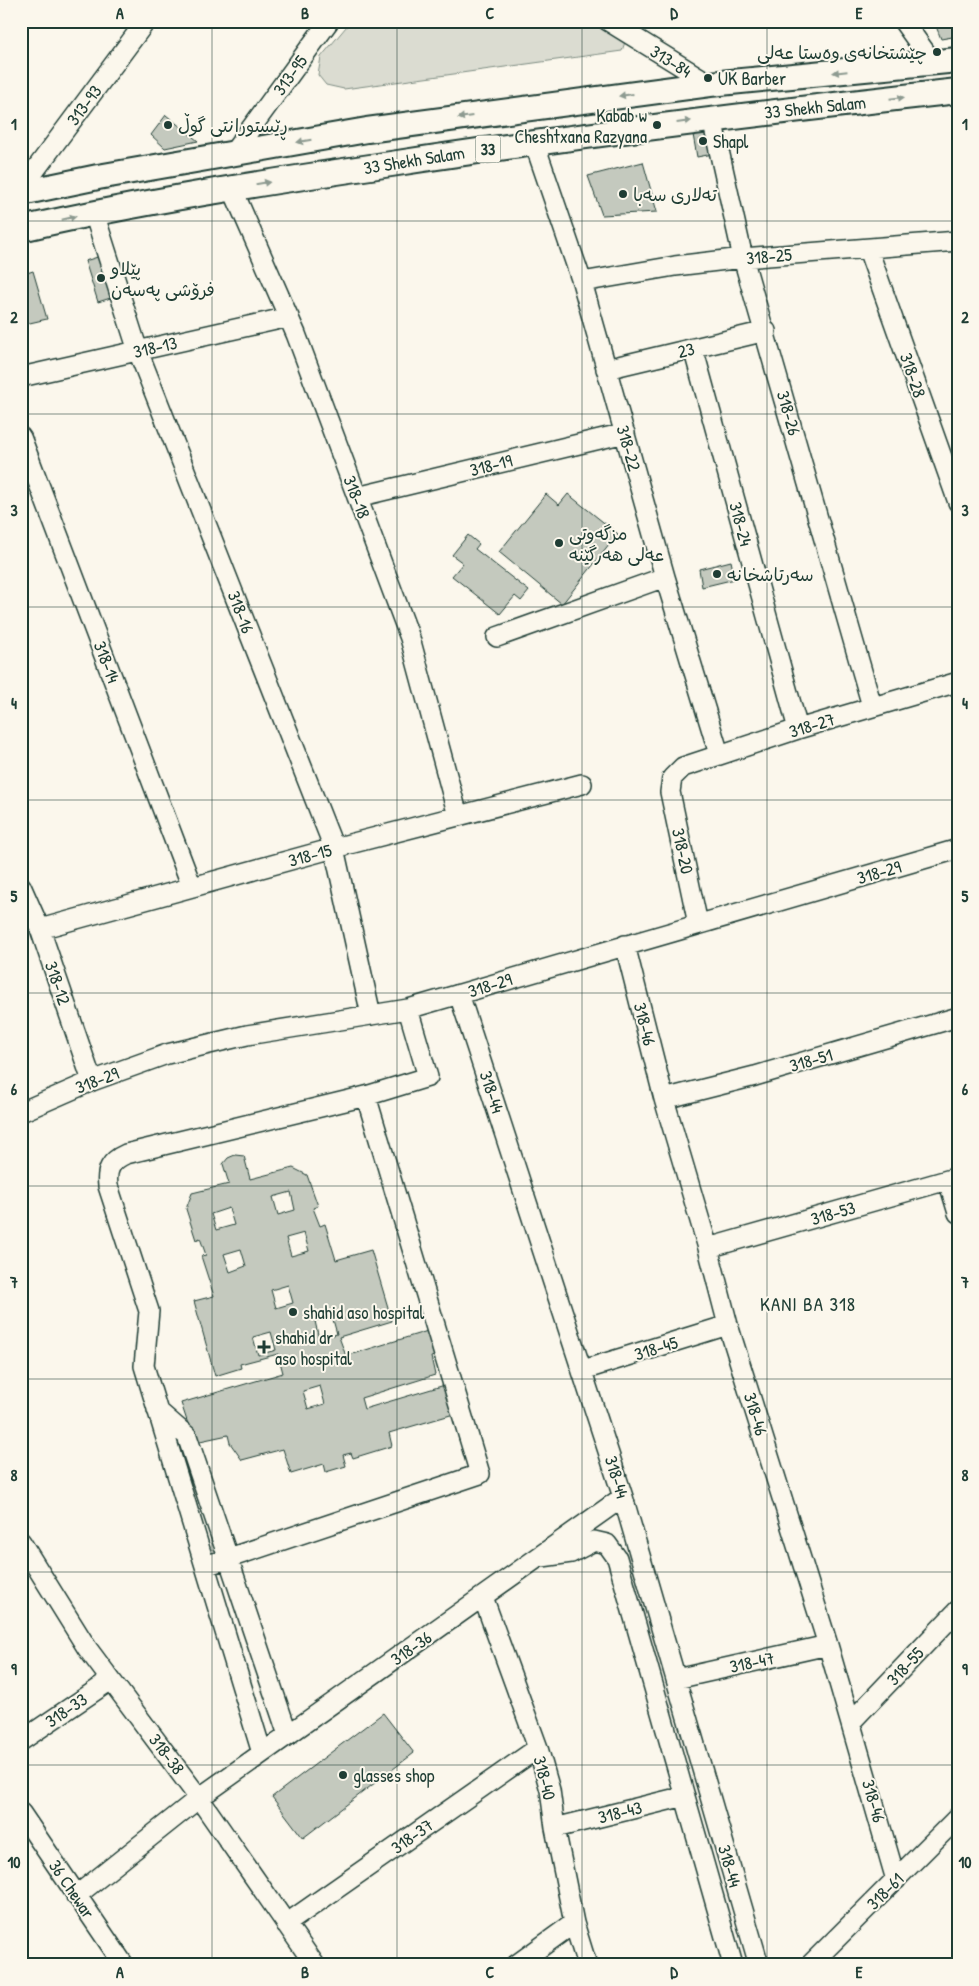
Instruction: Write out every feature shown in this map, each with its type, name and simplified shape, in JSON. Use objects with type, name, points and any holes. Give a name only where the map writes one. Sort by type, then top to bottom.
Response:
[{"type":"main road","name":"33 Shekh Salam","points":[[21,193],[233,152],[367,130],[710,84],[958,60]]},
{"type":"main road","name":"33 Shekh Salam","points":[[21,229],[94,213],[232,188],[534,142],[712,119],[958,91]]},
{"type":"street","name":"313-93","points":[[21,189],[146,21]]},
{"type":"street","name":"313-95","points":[[233,152],[329,21]]},
{"type":"street","name":"313-84","points":[[608,21],[710,84]]},
{"type":"street","points":[[903,21],[933,63]]},
{"type":"street","name":"318-26","points":[[712,119],[743,258],[766,331],[872,706]]},
{"type":"street","name":"318-22","points":[[534,142],[582,282],[665,577],[719,754]]},
{"type":"street","name":"318-18","points":[[232,188],[289,317],[410,638],[458,816]]},
{"type":"street","name":"318-16","points":[[94,213],[138,351],[334,848],[371,1015]]},
{"type":"street","name":"318-25","points":[[582,282],[675,266],[743,258],[958,241]]},
{"type":"street","name":"318-28","points":[[868,248],[958,502]]},
{"type":"street","name":"318-13","points":[[21,377],[289,317]]},
{"type":"street","name":"23","points":[[606,369],[766,331]]},
{"type":"street","name":"318-24","points":[[693,348],[798,729]]},
{"type":"street","name":"318-19","points":[[357,497],[625,433]]},
{"type":"street","name":"318-14","points":[[21,437],[192,887]]},
{"type":"street","points":[[496,637],[665,577]]},
{"type":"street","name":"318-27","points":[[672,778],[682,767],[719,754],[872,706],[958,682]]},
{"type":"street","name":"318-20","points":[[672,778],[670,792],[698,924]]},
{"type":"street","name":"318-15","points":[[40,929],[334,848],[582,784]]},
{"type":"street","name":"318-29","points":[[21,1112],[92,1081],[166,1054],[247,1035],[408,1009],[958,849]]},
{"type":"street","name":"318-12","points":[[21,886],[40,929],[92,1081]]},
{"type":"street","name":"318-46","points":[[624,945],[664,1099],[708,1248],[728,1325],[828,1645],[896,1880]]},
{"type":"street","name":"318-44","points":[[459,994],[623,1497],[759,1965]]},
{"type":"street","points":[[262,1753],[144,1366],[149,1311],[108,1186],[107,1172],[118,1157],[126,1154],[366,1096],[428,1077],[408,1009]]},
{"type":"street","name":"318-51","points":[[664,1099],[755,1076],[958,1017]]},
{"type":"street","points":[[205,1566],[480,1474],[366,1096]]},
{"type":"street","points":[[953,1179],[958,1214]]},
{"type":"street","name":"318-53","points":[[708,1248],[953,1179]]},
{"type":"street","name":"318-45","points":[[583,1370],[728,1325]]},
{"type":"street","points":[[157,1410],[187,1436],[288,1735]]},
{"type":"street","name":"318-36","points":[[76,1896],[200,1798],[623,1497]]},
{"type":"street","points":[[538,1558],[571,1554],[594,1541],[607,1544],[617,1558],[733,1965]]},
{"type":"street","name":"318-38","points":[[21,1542],[87,1648],[200,1798],[315,1965]]},
{"type":"street","name":"318-40","points":[[482,1597],[538,1748],[550,1790],[555,1828],[574,1923],[587,1965]]},
{"type":"street","name":"318-55","points":[[851,1722],[958,1610]]},
{"type":"street","name":"318-47","points":[[676,1678],[828,1645]]},
{"type":"street","name":"318-33","points":[[21,1741],[110,1680]]},
{"type":"street","name":"318-37","points":[[286,1924],[538,1748]]},
{"type":"street","name":"318-43","points":[[555,1828],[685,1796]]},
{"type":"street","name":"36 Chewar","points":[[21,1813],[124,1965]]},
{"type":"street","name":"318-61","points":[[810,1965],[958,1816]]},
{"type":"street","points":[[516,1965],[574,1923]]},
{"type":"shaded area","points":[[351,21],[598,21],[626,39],[622,51],[344,89],[326,85],[318,75],[321,57]]},
{"type":"building","points":[[934,21],[958,21],[958,36],[941,39]]},
{"type":"building","name":"ڕێستورانتی گوڵ","points":[[166,115],[198,141],[165,148],[151,135]]},
{"type":"building","name":"Shapl","points":[[692,129],[710,129],[713,154],[697,157]]},
{"type":"building","name":"تەلاری سەبا","points":[[643,162],[657,212],[602,215],[588,176]]},
{"type":"building","name":"پێلاو فرۆشی پەسەن","points":[[104,255],[117,296],[98,302],[85,261]]},
{"type":"building","points":[[33,271],[47,319],[21,325],[21,275]]},
{"type":"building","name":"مزگەوتی عەلی هەرگێنە","points":[[546,494],[559,505],[568,494],[618,534],[562,604],[499,552]]},
{"type":"building","points":[[468,535],[479,544],[475,549],[529,591],[521,601],[515,596],[500,614],[452,576],[463,563],[452,555]]},
{"type":"building","name":"سەرتاشخانە","points":[[731,561],[735,579],[702,587],[699,569]]},
{"type":"building","name":"shahid aso hospital","points":[[235,1155],[244,1156],[250,1179],[293,1168],[307,1175],[318,1206],[313,1208],[320,1226],[325,1224],[336,1260],[371,1250],[392,1321],[339,1337],[346,1356],[431,1330],[438,1355],[431,1357],[435,1375],[361,1398],[364,1409],[445,1385],[454,1414],[389,1433],[392,1446],[353,1458],[351,1453],[343,1455],[346,1466],[326,1472],[324,1464],[291,1474],[283,1449],[242,1460],[230,1443],[228,1435],[200,1441],[189,1427],[181,1403],[283,1373],[278,1354],[240,1364],[241,1368],[215,1376],[194,1301],[214,1296],[201,1256],[206,1255],[200,1238],[196,1240],[186,1209],[192,1193],[229,1184],[223,1164],[228,1158]],"holes":[[[291,1192],[295,1210],[278,1215],[273,1197]],[[229,1208],[234,1225],[216,1230],[211,1214]],[[304,1233],[309,1251],[291,1256],[286,1238]],[[241,1249],[246,1266],[230,1272],[224,1254]],[[288,1285],[293,1303],[276,1308],[271,1290]],[[332,1316],[337,1334],[319,1339],[315,1321]],[[271,1332],[276,1350],[258,1355],[253,1337]],[[320,1386],[325,1404],[308,1409],[303,1391]]]},
{"type":"building","name":"glasses shop","points":[[383,1713],[414,1753],[303,1838],[272,1797]]},
{"type":"place","name":"چێشتخانەی وەستا عەلی","points":[[937,52]]},
{"type":"place","name":"UK Barber","points":[[708,78]]},
{"type":"place","name":"ڕێستورانتی گوڵ","points":[[168,125]]},
{"type":"place","name":"Kabab w Cheshtxana Razyana","points":[[657,125]]},
{"type":"place","name":"Shapl","points":[[703,141]]},
{"type":"place","name":"تەلاری سەبا","points":[[623,194]]},
{"type":"place","name":"پێلاو فرۆشی پەسەن","points":[[101,278]]},
{"type":"place","name":"مزگەوتی عەلی هەرگێنە","points":[[559,543]]},
{"type":"place","name":"سەرتاشخانە","points":[[717,574]]},
{"type":"place","name":"shahid aso hospital","points":[[293,1312]]},
{"type":"place","name":"shahid dr aso hospital","points":[[264,1347]]},
{"type":"place","name":"glasses shop","points":[[343,1775]]},
{"type":"district","name":"KANI BA 318","points":[[808,1304]]}]
